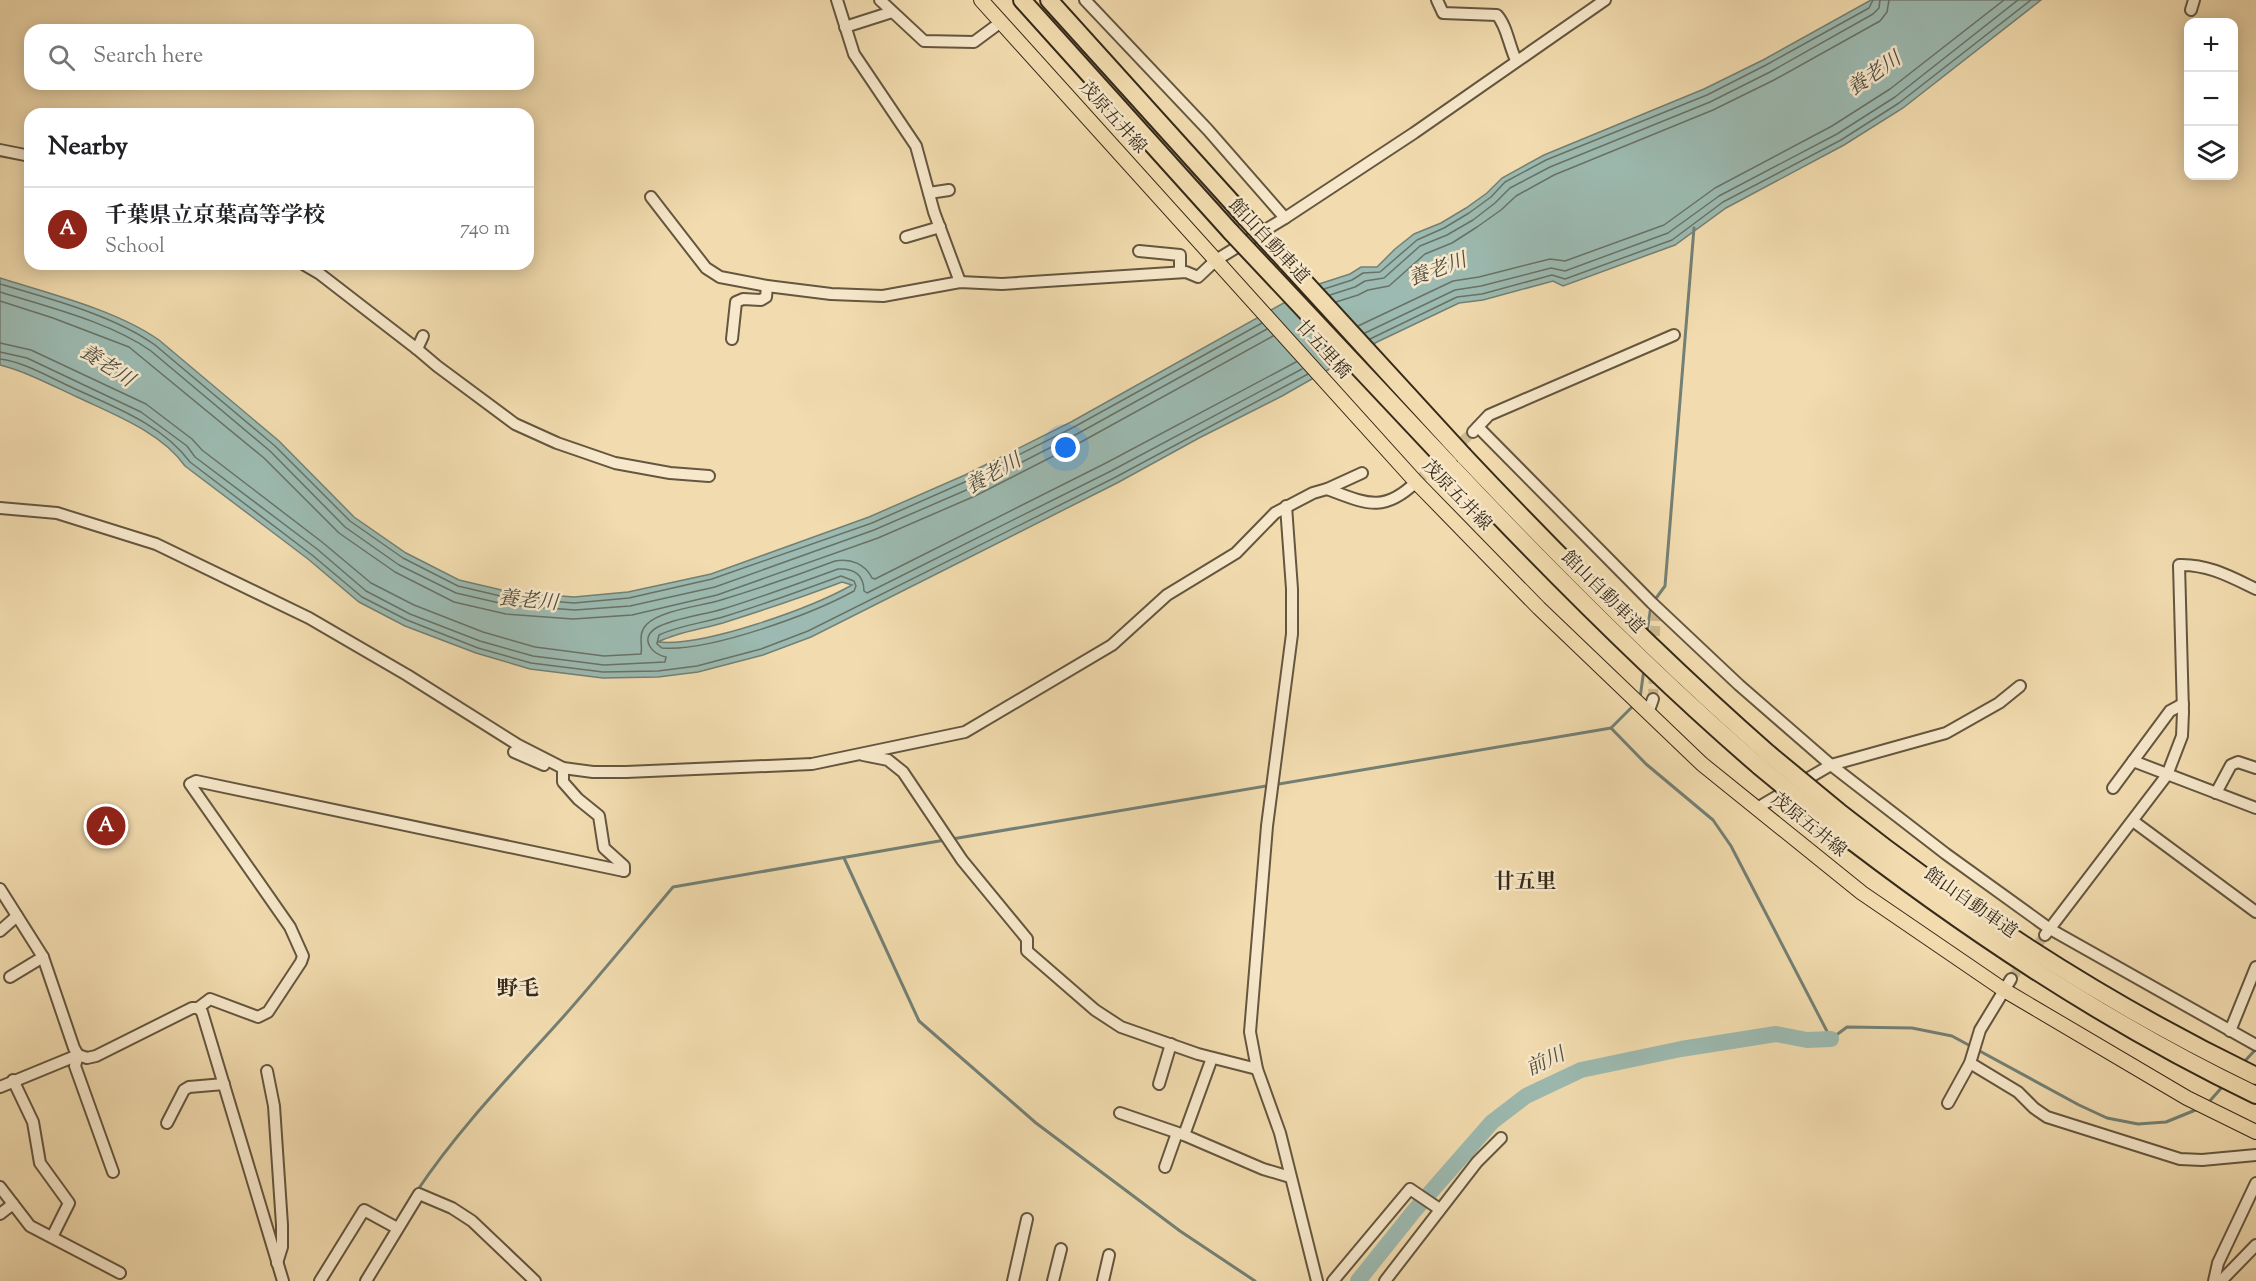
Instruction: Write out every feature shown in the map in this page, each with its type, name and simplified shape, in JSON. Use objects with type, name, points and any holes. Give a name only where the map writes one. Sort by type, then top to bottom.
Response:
[{"type":"highway","name":"館山自動車道","points":[[1022,0],[1231,232],[1457,461]]},
{"type":"highway","name":"館山自動車道","points":[[1049,0],[1245,217],[1457,461],[1597,617],[1707,720],[1764,760],[1921,895],[2096,1010],[2211,1064],[2256,1095]]},
{"type":"highway","name":"館山自動車道","points":[[2211,1064],[2256,1076]]},
{"type":"main road","name":"茂原五井線","points":[[981,0],[1216,260]]},
{"type":"main road","name":"廿五里橋","points":[[1216,260],[1402,465]]},
{"type":"main road","name":"茂原五井線","points":[[1402,465],[1539,608],[1702,764],[1862,892],[2187,1098],[2256,1132]]},
{"type":"street","points":[[837,0],[854,54],[916,146],[929,193],[960,282]]},
{"type":"street","points":[[880,0],[924,41],[974,42],[1000,22]]},
{"type":"street","points":[[1085,0],[1208,130],[1285,218]]},
{"type":"street","points":[[1437,0],[1443,13],[1497,15],[1516,60]]},
{"type":"street","points":[[651,197],[706,268],[720,277],[767,286],[831,294],[883,296],[960,282],[1002,284],[1180,272],[1198,277],[1216,260],[1285,218],[1414,133],[1605,0]]},
{"type":"street","points":[[845,27],[892,12]]},
{"type":"street","points":[[0,150],[24,155]]},
{"type":"street","points":[[929,193],[949,190]]},
{"type":"street","points":[[906,237],[940,227]]},
{"type":"street","points":[[1139,251],[1180,255],[1180,272]]},
{"type":"street","points":[[313,270],[505,418],[557,443],[615,463],[670,473],[710,476]]},
{"type":"street","points":[[732,339],[736,302],[744,299],[761,300],[765,297],[767,286]]},
{"type":"street","points":[[1674,335],[1489,416],[1475,429],[1656,610],[1831,765],[2047,932],[2256,1045]]},
{"type":"street","points":[[417,349],[423,336]]},
{"type":"street","points":[[514,752],[563,775],[812,764],[857,755],[869,750],[965,732],[1112,645],[1167,595],[1236,553],[1266,521],[1286,506],[1362,473]]},
{"type":"street","points":[[1327,489],[1368,504],[1388,502],[1416,482]]},
{"type":"street","points":[[1286,506],[1292,589],[1292,634],[1268,826],[1250,1032],[1257,1069],[1280,1133],[1317,1281]]},
{"type":"street","points":[[0,508],[57,513],[156,544],[309,618],[407,675],[563,775],[578,799],[599,816],[604,848],[624,866],[624,871],[196,780],[190,784],[290,927],[303,956],[301,962],[268,1012],[258,1017],[210,999],[198,1008],[192,1008],[96,1056],[87,1058],[78,1055],[0,1087]]},
{"type":"street","points":[[2047,932],[2168,775],[2182,736],[2179,565],[2194,564],[2211,568],[2256,589]]},
{"type":"street","points":[[1757,808],[1831,765],[1946,733],[1999,703],[2020,686]]},
{"type":"street","points":[[1648,713],[1653,699]]},
{"type":"street","points":[[2113,788],[2170,711],[2182,704]]},
{"type":"street","points":[[857,755],[888,760],[903,772],[962,860],[1027,939],[1027,951],[1095,1011],[1121,1028],[1212,1058],[1257,1069]]},
{"type":"street","points":[[2133,761],[2256,808]]},
{"type":"street","points":[[2216,793],[2231,765],[2238,762],[2256,768]]},
{"type":"street","points":[[556,791],[563,775]]},
{"type":"street","points":[[2133,821],[2256,912]]},
{"type":"street","points":[[0,889],[43,957],[78,1055],[75,1066],[113,1172]]},
{"type":"street","points":[[0,931],[17,916]]},
{"type":"street","points":[[10,977],[43,957]]},
{"type":"street","points":[[2230,1031],[2256,967]]},
{"type":"street","points":[[1948,1103],[1970,1063],[1980,1030],[2008,984]]},
{"type":"street","points":[[198,1008],[202,1012],[283,1281]]},
{"type":"street","points":[[1159,1084],[1170,1044]]},
{"type":"street","points":[[1165,1167],[1212,1058]]},
{"type":"street","points":[[1970,1063],[2018,1092],[2047,1117],[2180,1160],[2256,1155]]},
{"type":"street","points":[[267,1071],[274,1106],[282,1224],[282,1247],[277,1263]]},
{"type":"street","points":[[13,1080],[33,1122],[40,1163],[69,1203],[52,1237]]},
{"type":"street","points":[[167,1123],[184,1090],[189,1087],[224,1084]]},
{"type":"street","points":[[1120,1113],[1180,1134],[1263,1169],[1290,1177]]},
{"type":"street","points":[[1385,1281],[1477,1162],[1501,1138]]},
{"type":"street","points":[[2214,1281],[2218,1263],[2256,1183]]},
{"type":"street","points":[[0,1187],[30,1226],[120,1273]]},
{"type":"street","points":[[1333,1281],[1410,1189],[1438,1208]]},
{"type":"street","points":[[366,1281],[419,1194],[452,1208],[472,1221],[535,1281]]},
{"type":"street","points":[[0,1215],[13,1204]]},
{"type":"street","points":[[320,1281],[363,1210],[397,1228]]},
{"type":"street","points":[[1013,1281],[1027,1220]]},
{"type":"street","points":[[2221,1281],[2256,1245]]},
{"type":"street","points":[[1053,1281],[1061,1249]]},
{"type":"street","points":[[1102,1281],[1110,1255]]},
{"type":"water","name":"養老川","points":[[1871,0],[2041,0],[1903,108],[1844,145],[1726,208],[1675,245],[1563,286],[1553,281],[1483,300],[1459,303],[1377,342],[1282,396],[1117,483],[811,637],[763,655],[698,672],[658,677],[603,678],[530,669],[476,653],[405,626],[359,602],[308,559],[185,466],[163,443],[150,434],[121,417],[48,383],[0,365],[0,278],[103,311],[142,329],[159,340],[279,441],[354,517],[406,553],[459,580],[510,592],[574,597],[628,592],[711,574],[869,517],[965,475],[1071,422],[1316,285],[1350,274],[1361,267],[1377,267],[1414,234],[1441,223],[1466,208],[1487,193],[1502,178],[1544,155],[1704,89],[1763,60]],"holes":[[[842,582],[852,585],[811,604],[757,624],[702,638],[678,642],[658,642],[757,612]]]},
{"type":"waterway","points":[[1654,601],[1665,586],[1694,228]]},
{"type":"waterway","points":[[1647,632],[1651,606]]},
{"type":"waterway","points":[[1640,698],[1644,669]]},
{"type":"waterway","points":[[952,839],[1611,728],[1634,705]]},
{"type":"waterway","points":[[1611,728],[1646,764],[1713,820],[1731,846],[1831,1039],[1847,1027],[1912,1028],[1952,1036],[2107,1118],[2138,1124],[2166,1122],[2198,1109]]},
{"type":"waterway","points":[[417,1191],[469,1123],[578,1000],[673,887],[945,840]]},
{"type":"waterway","points":[[844,858],[919,1021],[1036,1123],[1180,1231],[1255,1281]]},
{"type":"waterway","name":"前川","points":[[1358,1281],[1414,1211],[1492,1122],[1526,1096],[1581,1070],[1681,1049],[1776,1034],[1807,1040],[1831,1039]]},
{"type":"waterway","points":[[2244,1062],[2256,1049]]},
{"type":"waterway","points":[[2208,1103],[2224,1085]]},
{"type":"tunnel","points":[[1416,482],[1473,432]]},
{"type":"tunnel","points":[[1654,651],[1656,612]]},
{"type":"tunnel","points":[[1653,699],[1654,670]]},
{"type":"tunnel","points":[[2011,979],[2045,935]]},
{"type":"place","name":"千葉県立京葉高等学校","points":[[106,826]]},
{"type":"district","name":"廿五里","points":[[1525,883]]},
{"type":"district","name":"野毛","points":[[518,990]]}]
